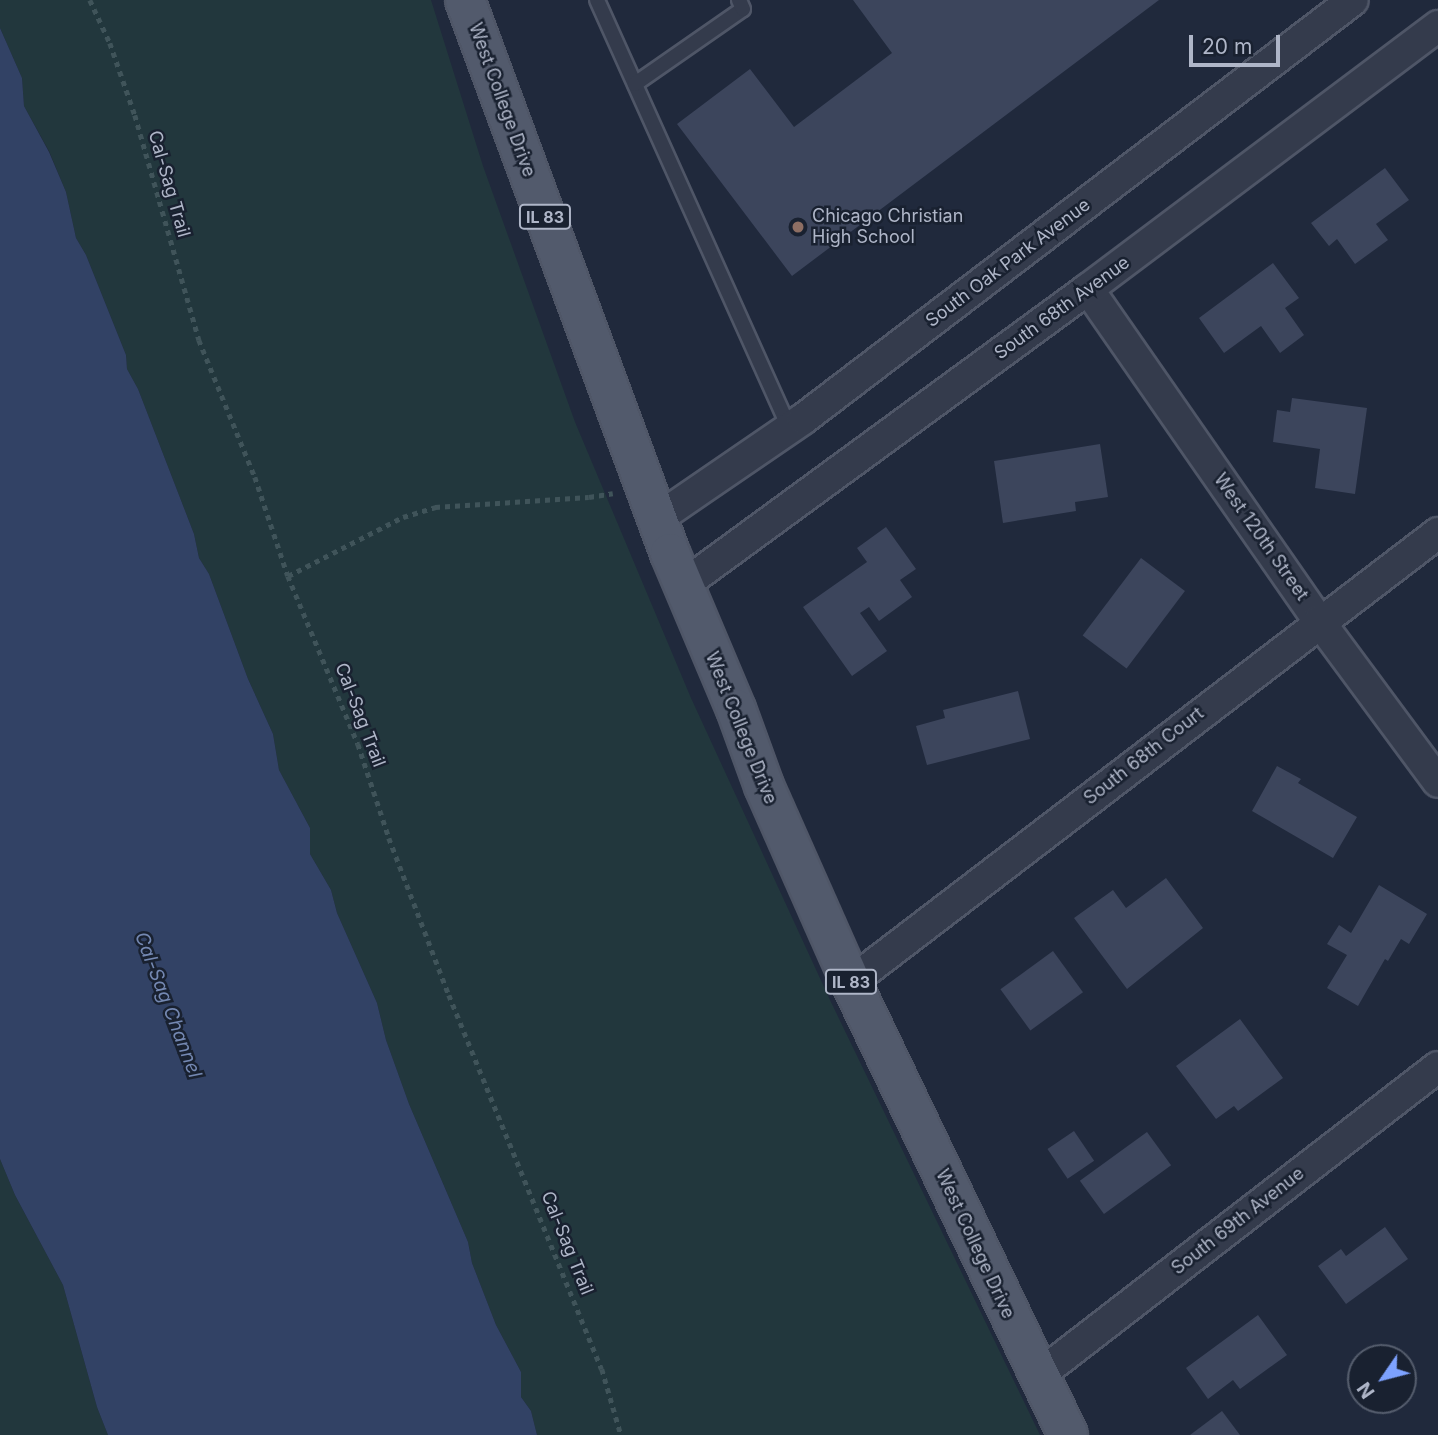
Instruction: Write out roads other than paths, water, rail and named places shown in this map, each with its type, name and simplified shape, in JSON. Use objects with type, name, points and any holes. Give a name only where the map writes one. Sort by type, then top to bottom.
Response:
[{"type":"main road","name":"West College Drive","points":[[465,0],[682,586],[736,709],[764,786],[851,982],[1068,1435]]},
{"type":"street","name":"South Oak Park Avenue","points":[[657,519],[789,428],[1353,0]]},
{"type":"street","name":"South 68th Avenue","points":[[682,586],[1088,289],[1438,26]]},
{"type":"street","name":"West 120th Street","points":[[1088,289],[1319,621],[1438,782]]},
{"type":"street","name":"South 68th Court","points":[[851,982],[1319,621],[1438,533]]},
{"type":"street","name":"South 69th Avenue","points":[[1038,1376],[1438,1067]]},
{"type":"lane","points":[[597,0],[789,428]]},
{"type":"lane","points":[[635,84],[743,9],[739,0]]},
{"type":"water","name":"Cal-Sag Channel","points":[[0,28],[22,78],[24,106],[49,152],[66,192],[76,238],[86,255],[126,355],[127,369],[138,389],[194,534],[199,558],[209,574],[248,679],[273,734],[279,770],[310,828],[310,854],[331,890],[337,913],[377,1003],[386,1040],[409,1104],[468,1242],[472,1263],[496,1325],[521,1372],[521,1397],[531,1411],[537,1435],[108,1435],[97,1407],[63,1285],[15,1195],[0,1159]]},
{"type":"place","name":"Chicago Christian High School","points":[[798,227]]}]
